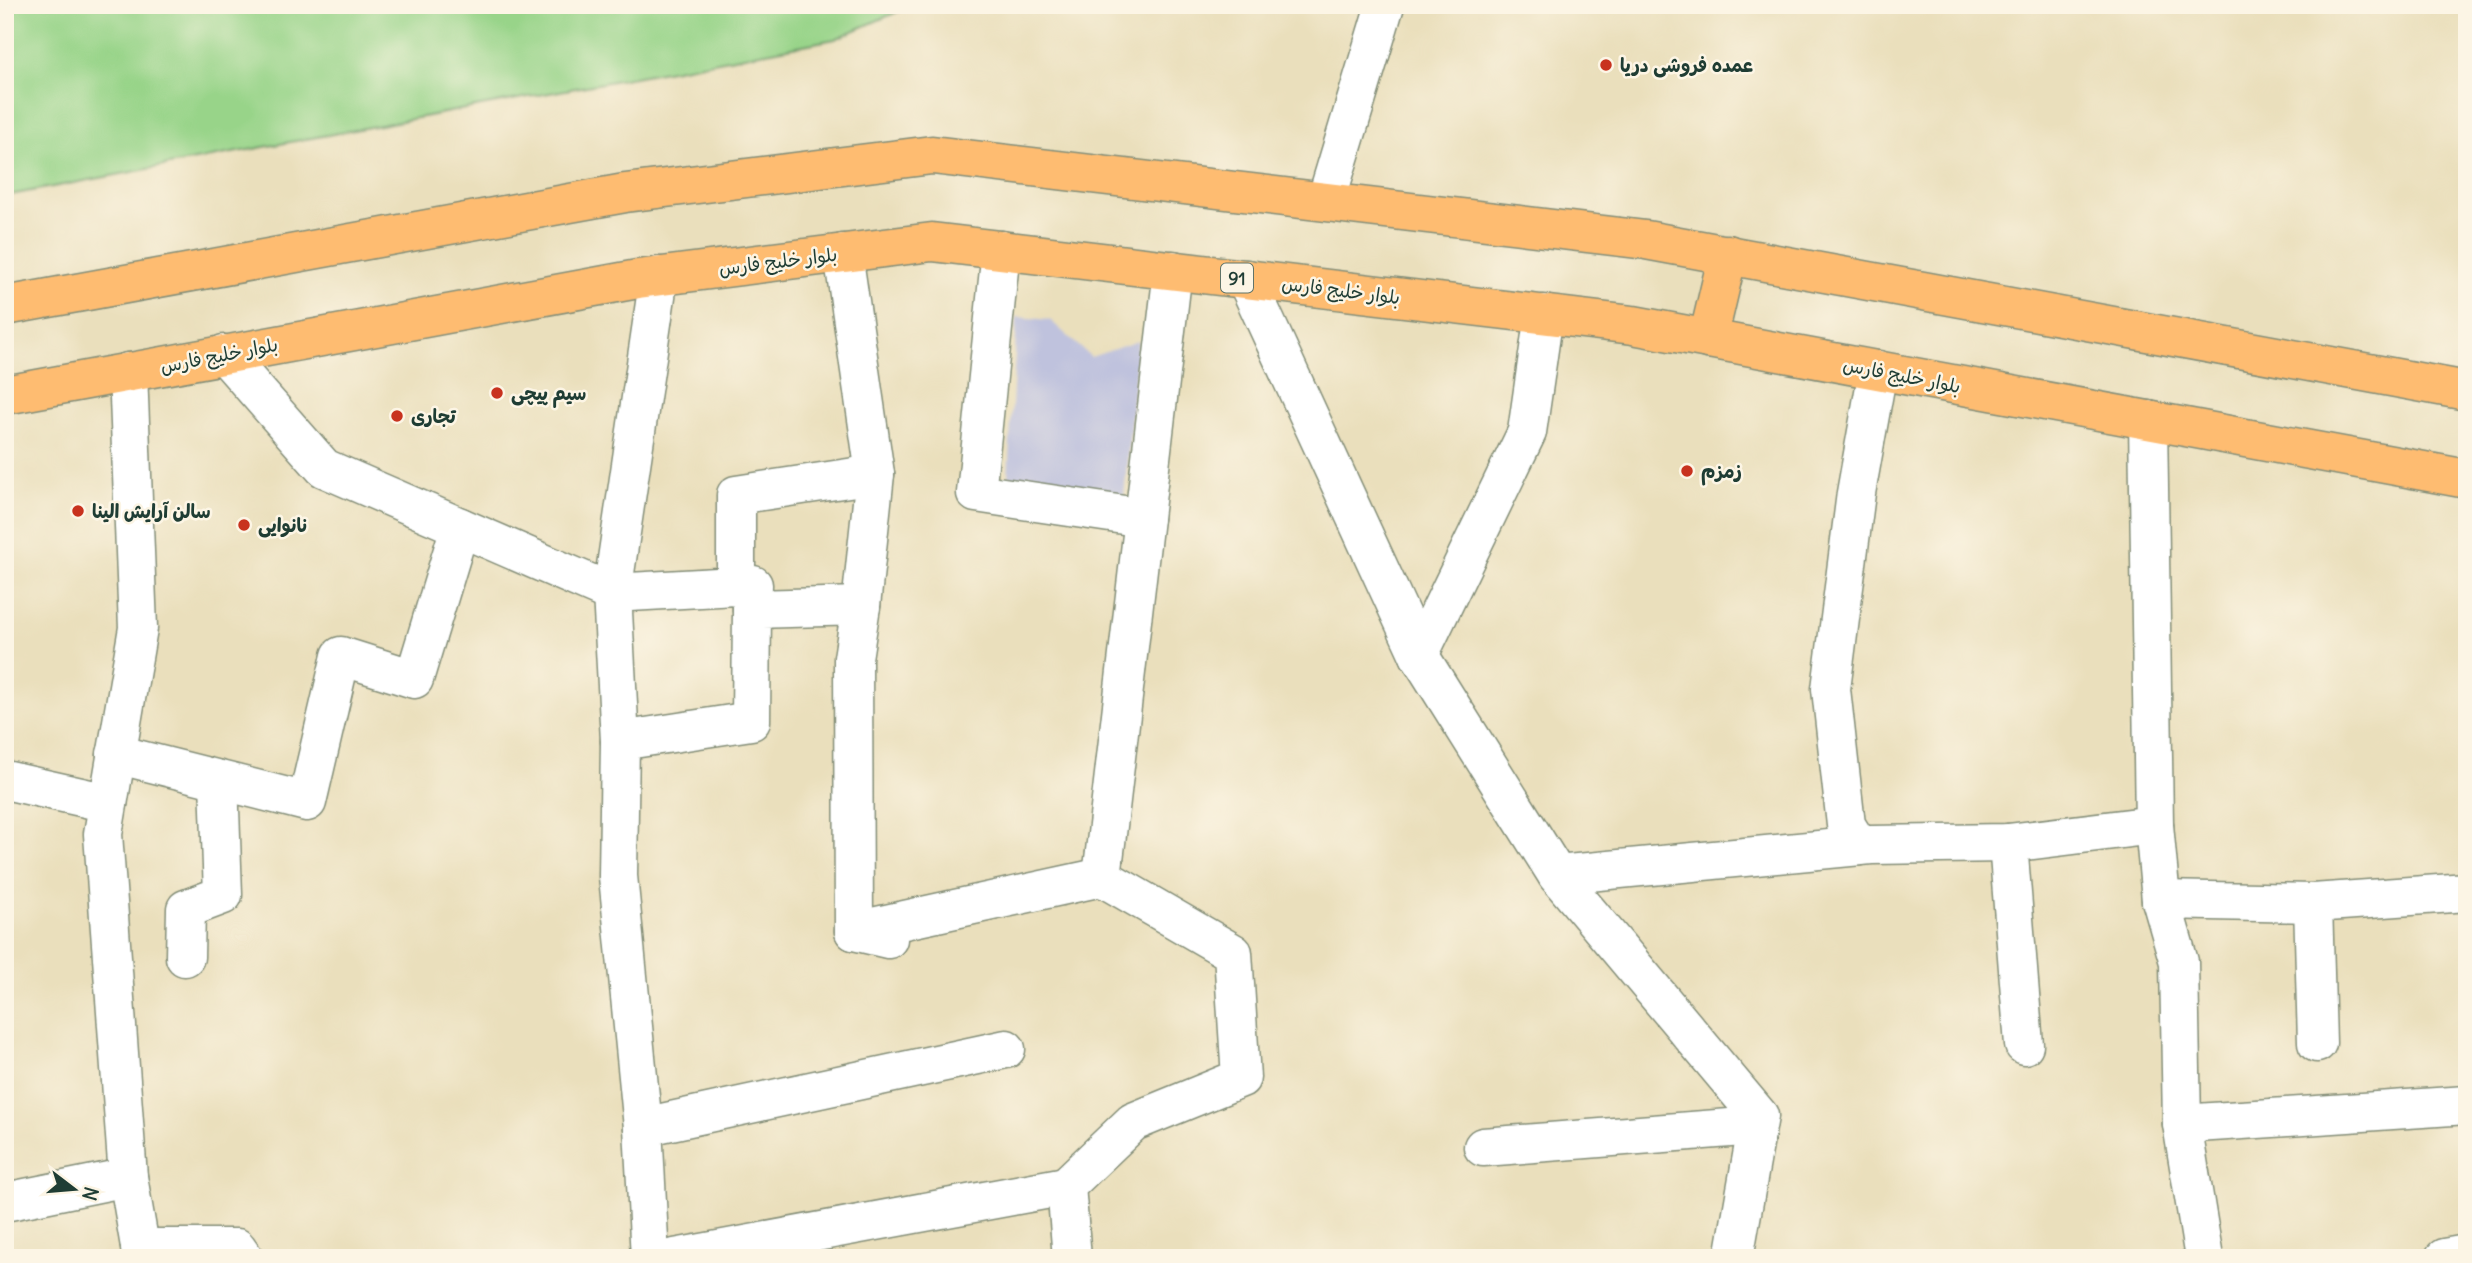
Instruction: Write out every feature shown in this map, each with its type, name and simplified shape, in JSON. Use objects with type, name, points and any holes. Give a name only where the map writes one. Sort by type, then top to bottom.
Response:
[{"type":"highway","points":[[5,306],[625,193],[932,155],[1646,240],[2467,391]]},
{"type":"highway","name":"بلوار خلیج فارس","points":[[5,395],[659,276],[932,242],[1633,325],[2467,479]]},
{"type":"highway","points":[[1707,339],[1728,254]]},
{"type":"street","points":[[1326,201],[1385,5]]},
{"type":"street","points":[[1001,250],[976,493],[1144,518]]},
{"type":"street","points":[[675,1258],[1066,1186],[1133,1122],[1241,1077],[1233,953],[1102,877],[871,935],[853,658],[874,474],[843,253]]},
{"type":"street","points":[[1102,877],[1173,270]]},
{"type":"street","points":[[650,1258],[643,1127],[618,876],[620,741],[612,593],[659,276]]},
{"type":"street","points":[[1246,279],[1419,655],[1557,875],[1759,1116],[1734,1258]]},
{"type":"street","points":[[1419,655],[1527,432],[1544,314]]},
{"type":"street","points":[[224,354],[324,468],[612,593],[861,606]]},
{"type":"street","points":[[1859,846],[1846,825],[1831,689],[1856,493],[1878,370]]},
{"type":"street","points":[[128,372],[138,628],[103,834],[128,1177],[141,1253],[237,1248],[244,1258]]},
{"type":"street","points":[[2148,420],[2154,825],[2161,900],[2179,962],[2182,1124],[2204,1258]]},
{"type":"street","points":[[620,741],[751,721],[736,495],[874,474]]},
{"type":"street","points":[[117,754],[307,802],[341,656],[414,679],[460,527]]},
{"type":"street","points":[[5,780],[108,803]]},
{"type":"street","points":[[185,957],[186,909],[223,895],[219,780]]},
{"type":"street","points":[[1557,875],[1859,846],[2008,844],[2154,825]]},
{"type":"street","points":[[2008,844],[2024,1045]]},
{"type":"street","points":[[2161,900],[2313,903],[2467,892]]},
{"type":"street","points":[[2313,903],[2317,1043]]},
{"type":"street","points":[[643,1127],[1006,1049]]},
{"type":"street","points":[[2182,1124],[2467,1105]]},
{"type":"street","points":[[1483,1147],[1756,1126]]},
{"type":"street","points":[[5,1202],[128,1177]]},
{"type":"street","points":[[1066,1186],[1072,1258]]},
{"type":"street","points":[[2444,1258],[2467,1254]]},
{"type":"shaded area","points":[[1017,317],[1050,320],[1091,357],[1138,341],[1124,496],[1008,477]]},
{"type":"green space","points":[[5,5],[913,5],[835,39],[5,196]]},
{"type":"place","name":"عمده فروشی دریا","points":[[1606,65]]},
{"type":"place","name":"سیم پیچی","points":[[497,393]]},
{"type":"place","name":"تجاری","points":[[397,416]]},
{"type":"place","name":"زمزم","points":[[1687,471]]},
{"type":"place","name":"سالن آرایش الینا","points":[[78,511]]},
{"type":"place","name":"نانوایی","points":[[244,525]]}]
